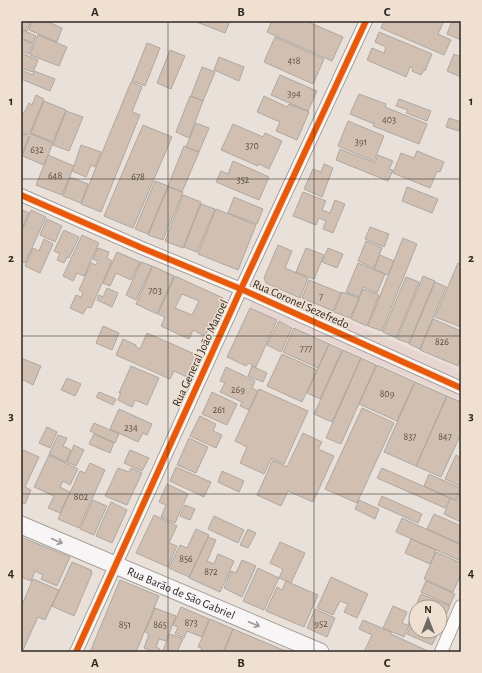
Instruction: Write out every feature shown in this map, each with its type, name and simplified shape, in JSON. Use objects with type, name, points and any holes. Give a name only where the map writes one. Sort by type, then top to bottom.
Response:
[{"type":"main road","name":"Rua Barão de São Gabriel","points":[[21,525],[320,652]]},
{"type":"street","name":"Rua General João Manoel","points":[[76,652],[241,289],[366,21]]},
{"type":"street","name":"Rua Coronel Sezefredo","points":[[21,195],[241,289],[461,388]]},
{"type":"street","points":[[442,652],[461,606]]},
{"type":"shaded area","points":[[259,282],[461,371],[461,400],[249,307]]},
{"type":"building","points":[[21,21],[31,21],[27,31],[21,28]]},
{"type":"building","points":[[32,21],[46,21],[62,28],[57,42],[29,30]]},
{"type":"building","points":[[194,21],[230,21],[225,33]]},
{"type":"building","points":[[272,21],[306,21],[343,37],[332,61],[267,32]]},
{"type":"building","points":[[384,21],[444,21],[438,34],[451,40],[444,55],[381,28]]},
{"type":"building","points":[[452,21],[461,21],[461,40],[447,34]]},
{"type":"building","points":[[23,30],[36,36],[33,43],[21,38]]},
{"type":"building","points":[[379,32],[432,54],[425,71],[424,70],[421,75],[412,71],[413,68],[410,67],[406,77],[367,60],[372,48],[384,53],[386,47],[375,42]]},
{"type":"building","points":[[38,35],[67,47],[59,66],[30,55]]},
{"type":"building","points":[[275,37],[324,59],[313,84],[264,62]]},
{"type":"building","points":[[21,39],[33,44],[29,54],[21,51]]},
{"type":"building","points":[[147,43],[160,48],[145,86],[132,81]]},
{"type":"building","points":[[170,50],[185,56],[171,89],[157,83]]},
{"type":"building","points":[[21,53],[38,60],[33,72],[21,68]]},
{"type":"building","points":[[454,54],[461,57],[461,77],[447,71]]},
{"type":"building","points":[[219,57],[244,67],[239,81],[214,70]]},
{"type":"building","points":[[202,67],[215,72],[203,101],[191,96]]},
{"type":"building","points":[[21,70],[33,75],[34,71],[55,79],[50,91],[21,79]]},
{"type":"building","points":[[280,75],[317,91],[308,111],[271,95]]},
{"type":"building","points":[[131,82],[142,87],[132,112],[140,115],[101,212],[81,204]]},
{"type":"building","points":[[359,94],[386,104],[385,107],[427,124],[419,144],[373,126],[374,124],[350,114]]},
{"type":"building","points":[[36,95],[44,99],[29,135],[21,132],[21,112],[24,113],[29,103],[32,105]]},
{"type":"building","points":[[190,96],[203,101],[189,138],[176,132]]},
{"type":"building","points":[[264,96],[287,107],[289,104],[309,112],[297,140],[276,131],[280,122],[257,112]]},
{"type":"building","points":[[399,99],[431,111],[427,121],[406,113],[408,110],[396,106]]},
{"type":"building","points":[[44,101],[66,110],[53,142],[31,133]]},
{"type":"building","points":[[66,111],[83,117],[69,151],[53,145]]},
{"type":"building","points":[[449,118],[461,122],[459,131],[446,127]]},
{"type":"building","points":[[348,121],[384,136],[374,161],[338,146]]},
{"type":"building","points":[[196,123],[209,128],[199,152],[186,147]]},
{"type":"building","points":[[233,124],[263,137],[265,133],[282,141],[269,169],[259,164],[258,166],[221,150]]},
{"type":"building","points":[[143,125],[172,137],[133,228],[104,216]]},
{"type":"building","points":[[21,133],[29,137],[21,156]]},
{"type":"building","points":[[31,134],[53,143],[44,165],[22,156]]},
{"type":"building","points":[[81,145],[101,152],[95,167],[91,165],[86,177],[72,171]]},
{"type":"building","points":[[184,146],[199,152],[182,192],[168,186]]},
{"type":"building","points":[[340,149],[375,163],[378,155],[393,161],[389,169],[393,170],[388,181],[336,160]]},
{"type":"building","points":[[417,151],[444,162],[440,172],[437,171],[430,188],[393,173],[401,153],[414,158]]},
{"type":"building","points":[[48,155],[74,166],[62,195],[36,185]]},
{"type":"building","points":[[233,161],[269,177],[259,200],[216,182],[221,171],[228,174]]},
{"type":"building","points":[[324,164],[333,168],[322,197],[304,189],[313,169],[321,172]]},
{"type":"building","points":[[70,177],[88,184],[81,203],[63,196]]},
{"type":"building","points":[[155,181],[168,186],[148,234],[135,229]]},
{"type":"building","points":[[168,187],[183,192],[163,240],[148,235]]},
{"type":"building","points":[[407,187],[438,199],[432,213],[402,201]]},
{"type":"building","points":[[303,192],[326,201],[322,210],[330,213],[335,200],[345,204],[333,233],[323,229],[326,221],[319,218],[316,225],[293,216]]},
{"type":"building","points":[[183,195],[201,202],[183,248],[165,241]]},
{"type":"building","points":[[234,197],[263,209],[257,224],[228,213]]},
{"type":"building","points":[[201,204],[215,209],[197,252],[184,247]]},
{"type":"building","points":[[21,209],[29,213],[21,230]]},
{"type":"building","points":[[216,209],[256,225],[238,270],[198,254]]},
{"type":"building","points":[[31,210],[46,217],[25,263],[21,261],[21,233]]},
{"type":"building","points":[[47,219],[62,226],[55,242],[40,235]]},
{"type":"building","points":[[370,227],[389,234],[384,247],[365,239]]},
{"type":"building","points":[[64,230],[79,237],[69,258],[67,257],[64,263],[57,260],[60,254],[54,251]]},
{"type":"building","points":[[82,235],[99,243],[84,276],[77,273],[73,281],[63,276]]},
{"type":"building","points":[[403,238],[417,244],[382,331],[368,326]]},
{"type":"building","points":[[44,239],[53,244],[40,273],[25,266],[33,248],[39,251]]},
{"type":"building","points":[[366,241],[382,248],[374,268],[358,261]]},
{"type":"building","points":[[278,245],[292,251],[285,268],[308,278],[300,298],[266,283],[264,278]]},
{"type":"building","points":[[98,248],[109,252],[107,258],[112,261],[91,308],[87,307],[83,314],[70,308],[76,295],[81,297],[83,293],[79,290],[91,263],[96,265],[98,261],[93,259]]},
{"type":"building","points":[[306,248],[324,255],[314,279],[296,272]]},
{"type":"building","points":[[328,248],[343,254],[337,268],[322,262]]},
{"type":"building","points":[[117,252],[140,262],[131,280],[116,273],[110,286],[103,283]]},
{"type":"building","points":[[380,255],[394,261],[388,275],[374,269]]},
{"type":"building","points":[[141,262],[152,266],[136,300],[126,295]]},
{"type":"building","points":[[358,263],[385,274],[377,293],[363,287],[359,297],[346,292]]},
{"type":"building","points":[[458,263],[461,264],[461,327],[435,317]]},
{"type":"building","points":[[153,266],[174,276],[157,314],[136,304]]},
{"type":"building","points":[[175,276],[223,298],[205,336],[193,330],[189,339],[161,326],[165,317],[158,314]],"holes":[[[182,294],[199,301],[192,315],[175,308]]]},
{"type":"building","points":[[423,276],[435,281],[409,343],[397,339]]},
{"type":"building","points":[[406,277],[419,282],[396,338],[383,332]]},
{"type":"building","points":[[309,280],[341,293],[333,311],[302,298]]},
{"type":"building","points":[[435,282],[446,287],[420,349],[409,344]]},
{"type":"building","points":[[107,288],[118,293],[112,307],[97,300],[99,295],[103,297]]},
{"type":"building","points":[[363,289],[379,295],[367,326],[351,319]]},
{"type":"building","points":[[342,292],[359,298],[350,318],[334,312]]},
{"type":"building","points":[[250,308],[277,320],[256,367],[248,363],[246,366],[227,357]]},
{"type":"building","points":[[433,319],[461,331],[461,358],[458,366],[420,350]]},
{"type":"building","points":[[279,321],[292,328],[281,352],[267,345]]},
{"type":"building","points":[[103,326],[119,333],[112,350],[96,343]]},
{"type":"building","points":[[294,328],[329,344],[318,368],[283,352]]},
{"type":"building","points":[[147,333],[197,355],[187,377],[174,371],[170,379],[116,355],[123,339],[136,345],[136,347],[140,349]]},
{"type":"building","points":[[329,344],[342,350],[320,399],[307,393]]},
{"type":"building","points":[[343,350],[361,358],[332,422],[314,414]]},
{"type":"building","points":[[282,354],[317,370],[302,402],[267,386]]},
{"type":"building","points":[[21,358],[41,366],[33,385],[21,379]]},
{"type":"building","points":[[361,358],[376,365],[341,444],[326,438]]},
{"type":"building","points":[[377,365],[415,382],[397,421],[359,404]]},
{"type":"building","points":[[131,366],[159,378],[147,405],[135,400],[132,407],[118,400],[121,393],[119,393]]},
{"type":"building","points":[[252,366],[267,373],[263,382],[248,376]]},
{"type":"building","points":[[226,367],[255,381],[252,388],[258,391],[249,410],[240,406],[242,402],[220,392],[225,383],[220,381]]},
{"type":"building","points":[[67,378],[81,384],[75,396],[61,390]]},
{"type":"building","points":[[415,382],[447,396],[416,466],[384,452]]},
{"type":"building","points":[[259,389],[308,411],[284,464],[272,458],[264,474],[240,463],[247,447],[235,441]]},
{"type":"building","points":[[99,392],[116,399],[113,405],[96,397]]},
{"type":"building","points":[[212,392],[237,404],[227,425],[202,414]]},
{"type":"building","points":[[447,396],[461,402],[461,434],[441,477],[416,466]]},
{"type":"building","points":[[362,408],[394,423],[357,503],[325,489]]},
{"type":"building","points":[[119,409],[152,424],[147,435],[143,433],[138,442],[110,429]]},
{"type":"building","points":[[200,416],[216,424],[213,431],[222,435],[216,448],[190,436]]},
{"type":"building","points":[[94,423],[119,434],[115,443],[90,431]]},
{"type":"building","points":[[47,427],[57,432],[50,448],[39,443]]},
{"type":"building","points":[[303,433],[322,442],[318,449],[334,456],[313,502],[288,491],[281,506],[257,495],[273,460],[287,467]]},
{"type":"building","points":[[94,434],[114,443],[110,453],[89,444]]},
{"type":"building","points":[[58,435],[67,438],[63,446],[71,450],[66,462],[49,454]]},
{"type":"building","points":[[189,438],[208,447],[196,473],[177,465]]},
{"type":"building","points":[[74,445],[84,450],[76,466],[67,462]]},
{"type":"building","points":[[21,449],[39,457],[25,487],[31,490],[25,504],[21,503]]},
{"type":"building","points":[[130,450],[149,458],[142,471],[124,463]]},
{"type":"building","points":[[49,455],[78,469],[70,485],[63,481],[60,487],[70,492],[60,513],[48,508],[54,496],[34,487]]},
{"type":"building","points":[[456,455],[461,458],[460,486],[445,479]]},
{"type":"building","points":[[90,463],[105,470],[79,528],[58,519],[80,471],[85,473]]},
{"type":"building","points":[[176,467],[211,482],[204,497],[170,481]]},
{"type":"building","points":[[118,468],[129,472],[131,468],[142,473],[127,505],[105,496]]},
{"type":"building","points":[[382,468],[450,498],[445,508],[377,478]]},
{"type":"building","points":[[222,471],[244,481],[239,492],[218,482]]},
{"type":"building","points":[[429,474],[460,488],[455,500],[424,486]]},
{"type":"building","points":[[167,484],[188,494],[175,523],[161,517],[166,505],[159,502]]},
{"type":"building","points":[[461,490],[461,522],[444,514],[451,498],[456,501]]},
{"type":"building","points":[[382,496],[422,514],[418,523],[378,505]]},
{"type":"building","points":[[93,500],[107,506],[94,535],[80,529]]},
{"type":"building","points":[[359,500],[379,509],[375,519],[355,509]]},
{"type":"building","points":[[111,502],[127,510],[112,543],[96,536]]},
{"type":"building","points":[[185,505],[195,509],[190,520],[180,516]]},
{"type":"building","points":[[434,514],[461,526],[461,544],[427,529]]},
{"type":"building","points":[[154,515],[177,526],[169,543],[177,546],[168,567],[136,553]]},
{"type":"building","points":[[214,516],[244,530],[238,543],[208,529]]},
{"type":"building","points":[[402,518],[461,545],[461,561],[396,532]]},
{"type":"building","points":[[196,529],[209,535],[189,577],[169,568],[180,545],[187,548]]},
{"type":"building","points":[[248,529],[256,533],[248,548],[240,545]]},
{"type":"building","points":[[21,537],[70,557],[57,586],[41,579],[43,575],[35,571],[31,581],[21,577],[21,561],[23,557],[21,556]]},
{"type":"building","points":[[208,537],[216,540],[207,561],[214,564],[218,554],[234,561],[220,592],[189,578]]},
{"type":"building","points":[[411,539],[436,550],[430,564],[405,553]]},
{"type":"building","points":[[280,542],[305,553],[291,583],[279,578],[283,569],[270,563]]},
{"type":"building","points":[[436,552],[461,563],[461,574],[453,592],[424,579]]},
{"type":"building","points":[[242,560],[256,566],[242,597],[224,588],[231,571],[236,573]]},
{"type":"building","points":[[72,562],[91,570],[92,573],[74,616],[52,606]]},
{"type":"building","points":[[258,568],[279,578],[264,610],[243,601]]},
{"type":"building","points":[[331,577],[368,594],[357,618],[344,612],[348,604],[340,601],[333,615],[317,608]]},
{"type":"building","points":[[33,579],[59,590],[45,620],[38,617],[21,652],[21,607]]},
{"type":"building","points":[[120,580],[159,596],[136,652],[90,652]]},
{"type":"building","points":[[286,581],[318,595],[304,627],[266,611],[277,587],[282,590]]},
{"type":"building","points":[[426,581],[455,594],[450,605],[448,604],[448,599],[437,599],[421,592]]},
{"type":"building","points":[[421,594],[433,599],[419,599]]},
{"type":"building","points":[[393,606],[407,612],[402,623],[408,626],[404,637],[383,628]]},
{"type":"building","points":[[181,607],[209,619],[202,637],[187,631],[184,638],[175,634],[178,627],[173,625]]},
{"type":"building","points":[[155,608],[176,616],[166,641],[159,639],[156,647],[160,649],[159,652],[148,652],[149,650],[144,648],[149,634],[145,632]]},
{"type":"building","points":[[315,609],[335,618],[327,637],[307,628]]},
{"type":"building","points":[[210,619],[233,629],[223,652],[200,652],[202,648],[198,647]]},
{"type":"building","points":[[363,620],[391,632],[391,634],[430,652],[364,652],[372,635],[359,629]]},
{"type":"building","points":[[233,629],[288,652],[224,652]]},
{"type":"building","points":[[170,634],[183,639],[177,652],[162,652]]},
{"type":"building","points":[[418,639],[435,639],[432,645]]},
{"type":"cycle path","points":[[76,652],[241,289],[366,21]]},
{"type":"cycle path","points":[[21,195],[241,289],[461,388]]}]
